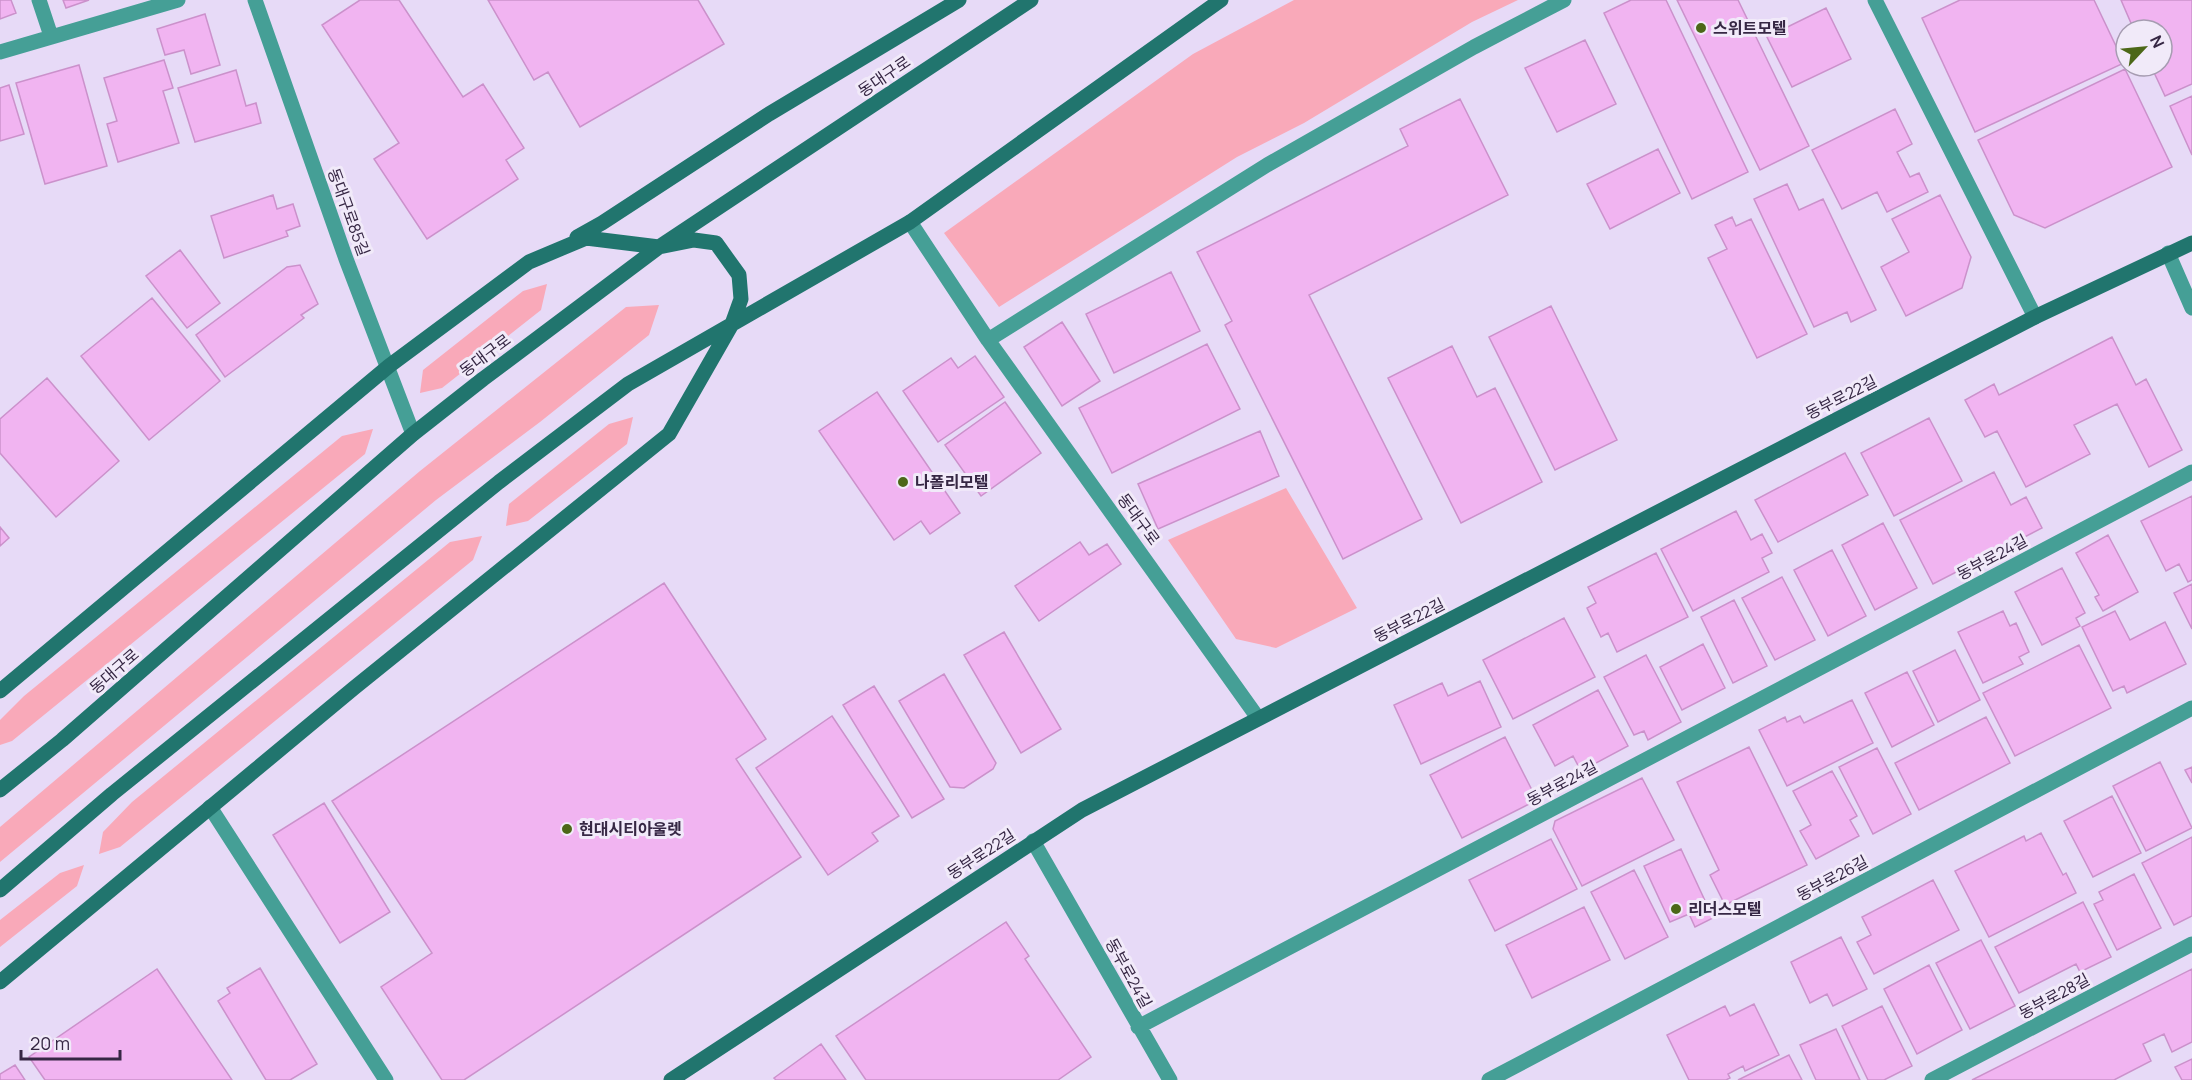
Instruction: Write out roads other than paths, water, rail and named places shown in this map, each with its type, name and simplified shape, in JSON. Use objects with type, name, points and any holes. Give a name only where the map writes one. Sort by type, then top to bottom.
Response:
[{"type":"main road","points":[[0,691],[389,366],[529,262],[602,223],[769,114],[959,0]]},
{"type":"main road","name":"동대구로","points":[[0,790],[62,740],[413,434],[659,247],[1031,0]]},
{"type":"main road","points":[[0,890],[112,794],[499,482],[628,384],[910,222],[1221,0]]},
{"type":"main road","points":[[0,982],[354,688],[669,434],[732,324],[741,299],[739,276],[716,243],[694,240],[659,247],[586,238],[529,262]]},
{"type":"main road","name":"동부로22길","points":[[671,1080],[1082,810],[2035,317],[2192,243]]},
{"type":"street","points":[[39,0],[51,36]]},
{"type":"street","points":[[0,52],[178,0]]},
{"type":"street","name":"동대구로85길","points":[[255,0],[346,259],[389,366],[413,434]]},
{"type":"street","points":[[988,340],[1267,165],[1474,47],[1564,0]]},
{"type":"street","points":[[1875,0],[2035,317]]},
{"type":"street","name":"동대구로","points":[[910,222],[988,340],[1258,718]]},
{"type":"street","points":[[2168,253],[2192,308]]},
{"type":"street","name":"동부로24길","points":[[1033,841],[1138,1027],[2192,472]]},
{"type":"street","name":"동부로26길","points":[[1489,1080],[2192,708]]},
{"type":"street","points":[[210,807],[386,1080]]},
{"type":"street","name":"동부로28길","points":[[1932,1080],[2192,944]]},
{"type":"street","points":[[1138,1027],[1170,1080]]},
{"type":"place","name":"스위트모텔","points":[[1701,28]]},
{"type":"place","name":"나폴리모텔","points":[[903,482]]},
{"type":"place","name":"현대시티아울렛","points":[[567,829]]},
{"type":"place","name":"리더스모텔","points":[[1676,909]]}]
